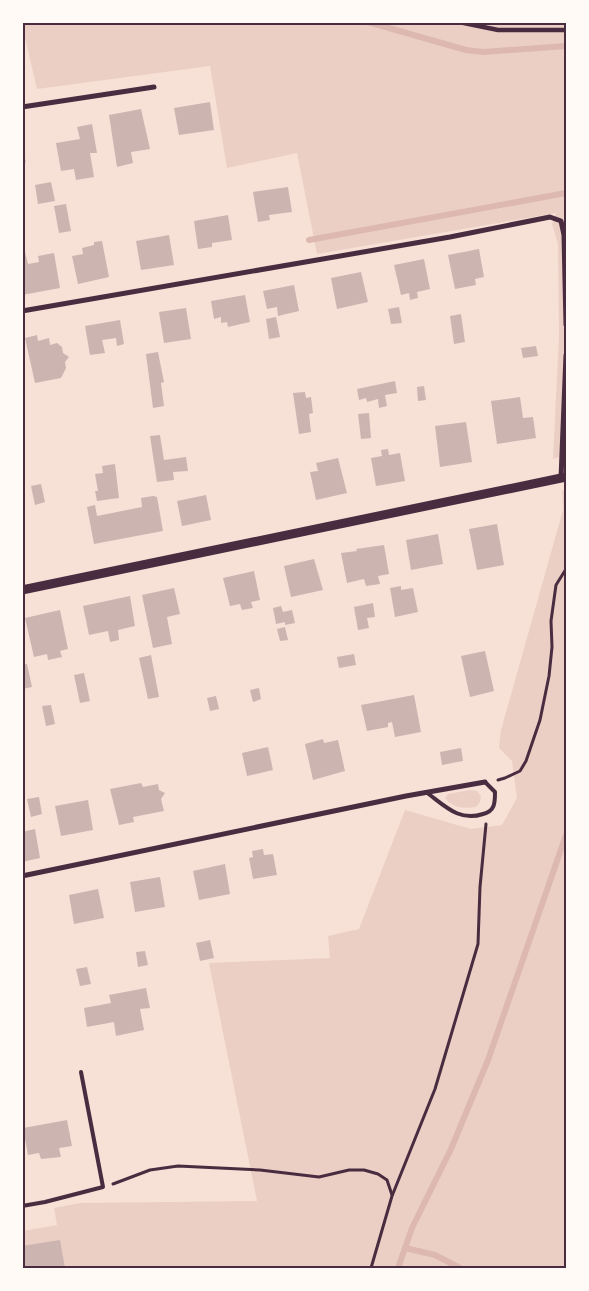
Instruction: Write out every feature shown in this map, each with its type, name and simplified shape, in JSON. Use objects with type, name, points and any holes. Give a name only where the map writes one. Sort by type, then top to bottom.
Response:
[{"type":"street","points":[[459,22],[498,30],[566,30]]},
{"type":"street","points":[[22,107],[154,87]]},
{"type":"street","points":[[22,310],[450,237],[550,217],[561,221],[564,234],[566,325]]},
{"type":"street","points":[[22,590],[564,477],[566,355]]},
{"type":"street","points":[[22,876],[426,792],[485,782]]},
{"type":"lane","points":[[426,792],[456,813],[472,817],[486,814],[493,809],[495,792],[485,782]]},
{"type":"lane","points":[[22,1206],[103,1188],[81,1072]]},
{"type":"path","points":[[485,782],[505,778],[520,771],[526,761],[540,720],[549,676],[552,647],[550,622],[556,585],[566,569]]},
{"type":"path","points":[[371,1268],[392,1196],[435,1089],[478,944],[480,887],[486,814]]},
{"type":"path","points":[[103,1188],[150,1170],[178,1166],[260,1170],[319,1176],[350,1170],[364,1170],[378,1174],[387,1180],[392,1196]]},
{"type":"shaded area","points":[[22,23],[566,23],[566,455],[553,459],[559,336],[558,244],[552,224],[556,213],[317,254],[297,153],[227,168],[210,66],[37,89]]},
{"type":"shaded area","points":[[566,490],[566,1268],[23,1268],[23,1231],[57,1225],[54,1208],[80,1203],[257,1201],[209,963],[330,958],[328,936],[359,929],[405,810],[471,829],[502,825],[517,798],[512,761],[499,748],[501,730],[563,510],[562,491]]},
{"type":"shaded area","points":[[470,790],[477,791],[481,796],[480,802],[476,807],[459,807],[451,804],[445,798],[448,794]]},
{"type":"building","points":[[210,102],[214,130],[179,135],[174,108]]},
{"type":"building","points":[[141,109],[150,149],[131,152],[133,163],[117,167],[109,115]]},
{"type":"building","points":[[92,124],[97,153],[90,153],[94,177],[76,180],[74,169],[61,171],[56,143],[80,139],[77,127]]},
{"type":"building","points":[[22,149],[26,162],[22,163]]},
{"type":"building","points":[[51,182],[55,201],[38,204],[35,185]]},
{"type":"building","points":[[288,187],[292,212],[269,215],[270,220],[258,222],[253,192]]},
{"type":"building","points":[[66,204],[71,231],[59,233],[54,206]]},
{"type":"building","points":[[228,215],[232,240],[212,243],[212,247],[198,249],[194,221]]},
{"type":"building","points":[[169,235],[174,265],[141,270],[136,241]]},
{"type":"building","points":[[102,241],[109,277],[78,284],[72,256],[83,254],[82,248],[94,245],[94,242]]},
{"type":"building","points":[[22,248],[24,248],[28,264],[39,262],[38,256],[54,253],[60,288],[22,295]]},
{"type":"building","points":[[479,249],[484,277],[475,279],[476,285],[455,289],[448,255]]},
{"type":"building","points":[[424,259],[430,289],[417,292],[418,298],[410,300],[409,293],[401,295],[394,265]]},
{"type":"building","points":[[361,272],[368,302],[337,309],[331,278]]},
{"type":"building","points":[[294,285],[299,311],[278,316],[277,307],[267,309],[263,291]]},
{"type":"building","points":[[245,295],[250,322],[228,327],[227,322],[221,323],[221,317],[214,319],[211,301]]},
{"type":"building","points":[[399,307],[402,323],[391,324],[388,309]]},
{"type":"building","points":[[186,308],[191,339],[164,343],[159,312]]},
{"type":"building","points":[[461,314],[465,342],[454,344],[450,316]]},
{"type":"building","points":[[276,317],[280,337],[269,339],[266,319]]},
{"type":"building","points":[[120,320],[124,344],[117,346],[116,338],[102,340],[105,353],[90,355],[85,326]]},
{"type":"building","points":[[37,335],[38,341],[49,338],[50,345],[57,343],[62,347],[63,353],[69,357],[65,362],[66,368],[61,378],[35,383],[25,338]]},
{"type":"building","points":[[536,346],[538,356],[523,358],[521,348]]},
{"type":"building","points":[[158,352],[164,382],[161,383],[164,406],[153,408],[146,354]]},
{"type":"building","points":[[395,381],[397,393],[385,395],[387,406],[379,408],[378,399],[367,402],[366,398],[359,400],[357,389]]},
{"type":"building","points":[[424,386],[426,400],[418,401],[417,387]]},
{"type":"building","points":[[305,392],[306,398],[311,397],[313,413],[309,414],[311,432],[299,434],[293,393]]},
{"type":"building","points":[[520,397],[523,418],[533,417],[536,438],[497,444],[491,401]]},
{"type":"building","points":[[369,413],[371,438],[361,439],[358,414]]},
{"type":"building","points":[[466,422],[472,462],[440,467],[435,426]]},
{"type":"building","points":[[160,435],[164,460],[186,457],[188,471],[173,472],[174,480],[157,482],[150,436]]},
{"type":"building","points":[[388,449],[389,455],[400,453],[405,481],[376,486],[371,458],[382,456],[381,450]]},
{"type":"building","points":[[338,458],[347,493],[316,500],[310,472],[318,471],[316,463]]},
{"type":"building","points":[[115,464],[119,498],[97,501],[95,491],[98,491],[95,474],[103,473],[102,466]]},
{"type":"building","points":[[41,484],[45,502],[35,505],[31,486]]},
{"type":"building","points":[[206,495],[211,520],[182,526],[177,501]]},
{"type":"building","points":[[157,497],[163,531],[94,544],[87,507],[95,505],[97,516],[142,507],[141,498]]},
{"type":"building","points":[[497,524],[504,565],[477,570],[469,529]]},
{"type":"building","points":[[438,534],[443,564],[411,570],[406,540]]},
{"type":"building","points":[[384,545],[389,574],[378,576],[380,584],[366,586],[364,579],[347,583],[341,553]]},
{"type":"building","points":[[314,559],[323,590],[291,597],[284,566]]},
{"type":"building","points":[[254,571],[260,600],[251,602],[253,608],[242,610],[240,604],[230,606],[223,578]]},
{"type":"building","points":[[401,586],[401,590],[413,588],[418,612],[395,617],[390,588]]},
{"type":"building","points":[[174,588],[180,614],[167,617],[172,644],[153,648],[142,595]]},
{"type":"building","points":[[130,596],[135,626],[118,630],[119,640],[110,642],[108,631],[89,635],[83,606]]},
{"type":"building","points":[[373,603],[375,617],[367,618],[369,628],[358,630],[354,607]]},
{"type":"building","points":[[281,606],[283,612],[292,610],[295,623],[285,625],[285,622],[276,624],[273,608]]},
{"type":"building","points":[[60,610],[68,649],[60,651],[62,657],[48,660],[47,654],[34,657],[25,618]]},
{"type":"building","points":[[285,627],[288,640],[280,641],[277,629]]},
{"type":"building","points":[[485,651],[494,691],[470,697],[461,656]]},
{"type":"building","points":[[354,654],[356,665],[339,668],[337,657]]},
{"type":"building","points":[[151,655],[159,697],[148,699],[139,658]]},
{"type":"building","points":[[27,664],[32,687],[22,689],[22,665]]},
{"type":"building","points":[[84,673],[90,701],[80,703],[74,675]]},
{"type":"building","points":[[259,688],[261,699],[253,702],[250,690]]},
{"type":"building","points":[[414,695],[421,732],[395,737],[392,722],[388,723],[388,727],[367,731],[361,705]]},
{"type":"building","points":[[216,696],[219,709],[210,711],[207,698]]},
{"type":"building","points":[[51,705],[55,724],[46,726],[42,706]]},
{"type":"building","points":[[323,739],[324,743],[338,740],[345,771],[313,780],[305,744]]},
{"type":"building","points":[[268,747],[273,770],[247,776],[242,753]]},
{"type":"building","points":[[461,748],[463,761],[442,765],[440,752]]},
{"type":"building","points":[[141,783],[143,787],[158,784],[159,790],[165,793],[161,799],[164,811],[133,817],[134,822],[119,825],[110,789]]},
{"type":"building","points":[[39,797],[42,814],[31,817],[27,799]]},
{"type":"building","points":[[88,800],[93,830],[61,836],[55,806]]},
{"type":"building","points":[[35,829],[40,858],[22,862],[22,832]]},
{"type":"building","points":[[263,849],[264,855],[273,854],[277,875],[253,879],[249,858],[253,857],[252,851]]},
{"type":"building","points":[[225,864],[230,894],[199,900],[193,871]]},
{"type":"building","points":[[160,877],[165,907],[135,912],[130,882]]},
{"type":"building","points":[[98,889],[104,918],[74,924],[69,895]]},
{"type":"building","points":[[210,940],[214,958],[200,961],[196,943]]},
{"type":"building","points":[[145,951],[148,965],[138,967],[136,952]]},
{"type":"building","points":[[87,967],[91,984],[80,986],[76,969]]},
{"type":"building","points":[[146,988],[150,1008],[140,1009],[144,1030],[116,1036],[114,1022],[87,1027],[84,1008],[111,1003],[109,995]]},
{"type":"building","points":[[67,1120],[72,1146],[59,1148],[61,1157],[41,1159],[39,1153],[28,1155],[23,1128]]},
{"type":"building","points":[[60,1240],[65,1268],[22,1268],[22,1246]]},
{"type":"waterway","points":[[368,22],[466,50],[483,52],[566,46]]},
{"type":"waterway","points":[[309,240],[566,193]]},
{"type":"waterway","points":[[398,1268],[412,1228],[451,1149],[488,1060],[566,835]]},
{"type":"waterway","points":[[405,1248],[435,1255],[460,1268]]}]
